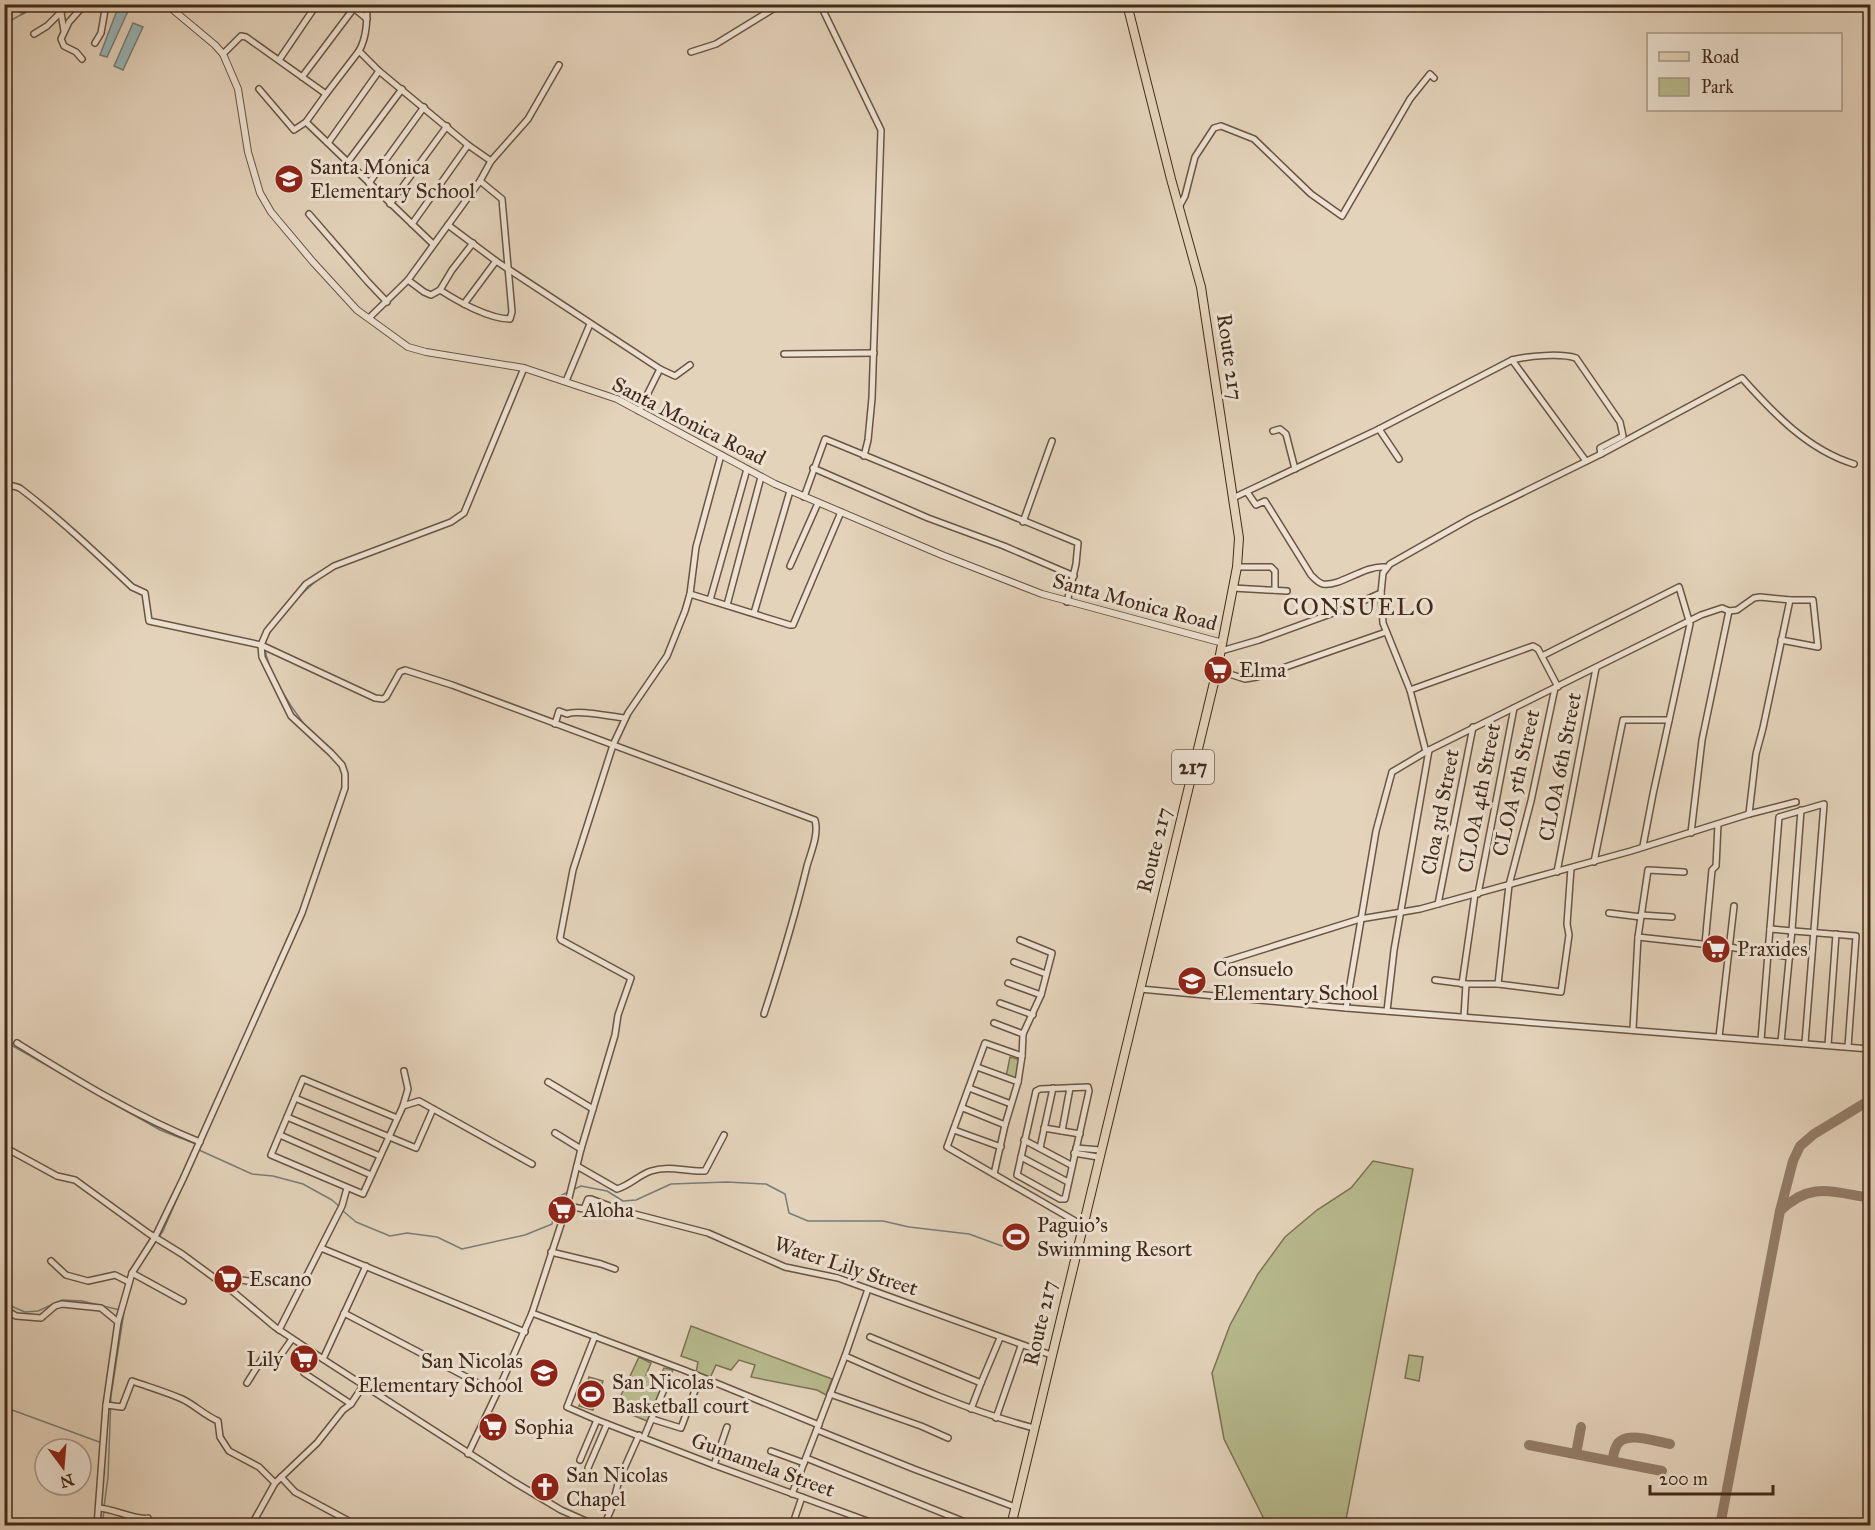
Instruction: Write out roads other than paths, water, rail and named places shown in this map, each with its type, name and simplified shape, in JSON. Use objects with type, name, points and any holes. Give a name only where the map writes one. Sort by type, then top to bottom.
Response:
[{"type":"main road","name":"Route 217","points":[[1011,1526],[1217,670],[1238,567],[1239,538],[1201,287],[1127,4]]},
{"type":"street","points":[[34,34],[47,26],[69,4]]},
{"type":"street","points":[[82,59],[76,52],[64,46],[61,39],[69,22],[85,4]]},
{"type":"street","points":[[95,43],[101,33],[106,4]]},
{"type":"street","name":"Santa Monica Road","points":[[166,4],[223,54],[238,89],[248,152],[260,193],[271,212],[357,310],[412,349],[524,368],[617,399],[761,477],[976,568],[1042,594],[1222,647]]},
{"type":"street","points":[[279,60],[317,4]]},
{"type":"street","points":[[259,89],[294,130],[306,122],[359,51],[363,43],[367,4]]},
{"type":"street","points":[[691,52],[716,44],[781,4]]},
{"type":"street","points":[[820,4],[881,130],[872,398],[864,456]]},
{"type":"street","points":[[302,77],[351,6],[367,18]]},
{"type":"street","points":[[61,13],[64,32]]},
{"type":"street","points":[[223,54],[241,36],[246,37],[326,94]]},
{"type":"street","points":[[359,51],[468,145],[491,161]]},
{"type":"street","points":[[369,318],[408,280],[480,181],[491,161],[528,118],[559,65]]},
{"type":"street","points":[[328,143],[380,71]]},
{"type":"street","points":[[1179,207],[1185,195],[1196,157],[1214,128],[1221,126],[1254,139],[1311,194],[1342,216],[1415,91],[1430,74],[1434,78]]},
{"type":"street","points":[[347,163],[402,89]]},
{"type":"street","points":[[369,183],[424,108]]},
{"type":"street","points":[[306,122],[433,244]]},
{"type":"street","points":[[390,204],[447,126]]},
{"type":"street","points":[[412,224],[468,145]]},
{"type":"street","points":[[440,290],[480,311],[510,319],[512,312],[502,199],[480,181]]},
{"type":"street","points":[[309,214],[387,302]]},
{"type":"street","points":[[448,225],[496,261],[660,369],[675,376],[690,365]]},
{"type":"street","points":[[408,280],[431,296],[440,290],[473,243]]},
{"type":"street","points":[[464,304],[496,261]]},
{"type":"street","points":[[566,381],[590,324]]},
{"type":"street","points":[[784,354],[874,353]]},
{"type":"street","points":[[1233,498],[1379,429],[1512,360],[1523,358],[1564,356],[1576,358],[1620,422],[1623,432],[1623,436],[1600,448],[1600,454]]},
{"type":"street","points":[[1512,360],[1586,461]]},
{"type":"street","points":[[98,1526],[106,1405],[118,1322],[132,1272],[155,1237],[200,1142],[302,913],[345,788],[345,774],[342,765],[291,716],[262,657],[261,645],[267,631],[306,585],[334,566],[451,522],[464,513],[524,368]]},
{"type":"street","points":[[639,411],[660,369]]},
{"type":"street","points":[[1247,492],[1256,505],[1265,501],[1311,575],[1323,584],[1376,567],[1385,567],[1471,518],[1600,454],[1742,378],[1785,423],[1843,461],[1854,464]]},
{"type":"street","points":[[1273,431],[1280,429],[1287,434],[1296,470]]},
{"type":"street","points":[[1379,429],[1399,459]]},
{"type":"street","points":[[804,497],[825,439],[1078,543],[1074,576],[1067,602]]},
{"type":"street","points":[[1023,522],[1052,441]]},
{"type":"street","points":[[468,1454],[532,1313],[567,1206],[581,1149],[615,1035],[618,1015],[631,978],[561,940],[573,870],[613,745],[625,718],[667,656],[690,594],[696,548],[721,455]]},
{"type":"street","points":[[813,468],[928,518],[1004,546],[1074,576]]},
{"type":"street","points":[[710,600],[747,469]]},
{"type":"street","points":[[728,605],[761,477]]},
{"type":"street","points":[[4,483],[10,487],[18,487],[52,514],[132,587],[144,593],[149,621],[261,645],[375,698],[386,697],[400,672],[405,670],[815,820],[816,831],[805,875],[764,1014]]},
{"type":"street","points":[[754,613],[790,490]]},
{"type":"street","points":[[790,566],[818,503]]},
{"type":"street","points":[[690,594],[790,625],[795,622],[841,512]]},
{"type":"street","points":[[1238,567],[1271,567],[1275,571],[1275,590]]},
{"type":"street","points":[[1385,567],[1381,593],[1382,616],[1386,632],[1403,669],[1427,751],[1387,1011]]},
{"type":"street","points":[[1542,656],[1678,587],[1690,620],[1643,846]]},
{"type":"street","points":[[1233,588],[1287,591]]},
{"type":"street","points":[[1222,647],[1238,647],[1347,608],[1381,593]]},
{"type":"street","points":[[1346,1008],[1376,831],[1392,772],[1473,727],[1690,620],[1722,608],[1729,611],[1737,610],[1754,598],[1813,600],[1818,647]]},
{"type":"street","points":[[1749,814],[1756,754],[1790,600]]},
{"type":"street","points":[[1691,833],[1702,740],[1729,611]]},
{"type":"street","points":[[1217,670],[1245,679],[1257,677],[1386,632]]},
{"type":"street","points":[[1781,640],[1826,648]]},
{"type":"street","points":[[1410,690],[1533,646],[1542,656],[1556,688]]},
{"type":"street","name":"CLOA 6th Street","points":[[1557,872],[1596,668]]},
{"type":"street","name":"CLOA 5th Street","points":[[1498,984],[1509,885],[1531,801],[1556,688]]},
{"type":"street","name":"CLOA 4th Street","points":[[1464,1017],[1464,984],[1477,894],[1514,708]]},
{"type":"street","points":[[555,724],[559,711],[567,714],[590,713],[625,718]]},
{"type":"street","points":[[1594,862],[1623,720],[1670,720]]},
{"type":"street","name":"Cloa 3rd Street","points":[[1438,903],[1473,727]]},
{"type":"street","points":[[1226,961],[1360,919],[1420,909],[1477,894],[1796,802]]},
{"type":"street","points":[[1761,1040],[1779,817],[1824,804],[1805,1043]]},
{"type":"street","points":[[1780,1042],[1790,957],[1801,810]]},
{"type":"street","points":[[1705,944],[1712,870],[1716,866],[1718,824]]},
{"type":"street","points":[[1435,980],[1464,984],[1498,984],[1561,992],[1569,935],[1567,924],[1571,868]]},
{"type":"street","points":[[1633,1029],[1638,937],[1648,870],[1684,872]]},
{"type":"street","points":[[1719,1037],[1734,906]]},
{"type":"street","points":[[1609,913],[1672,918]]},
{"type":"street","points":[[1770,929],[1856,936],[1848,1047]]},
{"type":"street","points":[[1828,1045],[1836,934]]},
{"type":"street","points":[[1638,937],[1729,947],[1790,957]]},
{"type":"street","points":[[994,1174],[1018,1082],[1023,1034],[1041,994],[1052,953],[1020,940]]},
{"type":"street","points":[[1014,962],[1046,974]]},
{"type":"street","points":[[1008,983],[1041,994]]},
{"type":"street","points":[[1139,989],[1346,1008],[1870,1048]]},
{"type":"street","points":[[1000,1003],[1033,1015]]},
{"type":"street","points":[[994,1023],[1023,1034]]},
{"type":"street","points":[[17,1043],[99,1094],[166,1128],[200,1142]]},
{"type":"street","points":[[1022,1056],[985,1043],[947,1147],[1082,1225]]},
{"type":"street","points":[[976,1067],[1018,1082]]},
{"type":"street","points":[[397,1118],[303,1079],[271,1155],[363,1194],[388,1136],[404,1106],[408,1089],[404,1071]]},
{"type":"street","points":[[548,1082],[593,1109]]},
{"type":"street","points":[[969,1088],[1011,1104]]},
{"type":"street","points":[[1040,1148],[1053,1088]]},
{"type":"street","points":[[1062,1131],[1070,1088]]},
{"type":"street","points":[[1070,1088],[1089,1089],[1063,1200],[1017,1175],[1036,1091],[1070,1088]]},
{"type":"street","points":[[295,1098],[416,1148],[433,1109]]},
{"type":"street","points":[[404,1106],[420,1101],[532,1164]]},
{"type":"street","points":[[963,1108],[1005,1125]]},
{"type":"street","points":[[287,1118],[380,1156]]},
{"type":"street","points":[[1044,1128],[1080,1134]]},
{"type":"street","points":[[954,1130],[1001,1147]]},
{"type":"street","points":[[555,1133],[581,1149]]},
{"type":"street","points":[[577,1166],[617,1189],[641,1175],[664,1168],[705,1171],[724,1135]]},
{"type":"street","points":[[280,1136],[371,1175]]},
{"type":"street","points":[[1024,1140],[1071,1165]]},
{"type":"street","points":[[4,1147],[57,1176],[75,1180],[182,1254],[292,1339],[468,1454],[561,1510],[597,1526]]},
{"type":"street","points":[[1075,1150],[1099,1154]]},
{"type":"street","points":[[1021,1158],[1068,1182]]},
{"type":"street","points":[[279,1330],[350,1189]]},
{"type":"street","name":"Water Lily Street","points":[[567,1206],[584,1209],[588,1199],[591,1198],[623,1211],[708,1233],[785,1267],[838,1278],[1051,1355]]},
{"type":"street","points":[[321,1248],[525,1332]]},
{"type":"street","points":[[551,1252],[615,1269]]},
{"type":"street","points":[[51,1261],[66,1275],[88,1281],[115,1275],[129,1282]]},
{"type":"street","points":[[323,1359],[366,1266]]},
{"type":"street","points":[[132,1272],[183,1301]]},
{"type":"street","points":[[224,1286],[227,1278],[262,1283]]},
{"type":"street","points":[[792,1494],[868,1289]]},
{"type":"street","points":[[4,1309],[16,1316],[41,1318],[55,1306],[62,1304],[101,1308],[118,1322]]},
{"type":"street","points":[[344,1312],[497,1394]]},
{"type":"street","points":[[532,1313],[700,1377],[914,1469],[1015,1506]]},
{"type":"street","name":"Gumamela Street","points":[[595,1336],[567,1407],[714,1465],[882,1526]]},
{"type":"street","points":[[870,1337],[981,1383]]},
{"type":"street","points":[[971,1408],[1000,1338]]},
{"type":"street","points":[[247,1383],[262,1359],[273,1366],[292,1339]]},
{"type":"street","points":[[996,1418],[1021,1346]]},
{"type":"street","points":[[845,1356],[996,1418],[1034,1428]]},
{"type":"street","points":[[304,1373],[351,1404]]},
{"type":"street","points":[[652,1419],[681,1428],[700,1377]]},
{"type":"street","points":[[106,1405],[122,1407],[132,1381],[182,1399],[195,1406],[206,1416],[218,1421],[220,1437],[229,1450],[259,1467],[275,1483]]},
{"type":"street","points":[[251,1526],[275,1483],[317,1443],[343,1410],[351,1404],[363,1386]]},
{"type":"street","points":[[604,1526],[620,1480],[641,1436],[652,1419],[665,1387]]},
{"type":"street","points":[[830,1394],[921,1426],[948,1438]]},
{"type":"street","points":[[580,1460],[597,1420]]},
{"type":"street","points":[[588,1468],[606,1424]]},
{"type":"street","points":[[714,1465],[727,1427]]},
{"type":"street","points":[[771,1451],[805,1461],[975,1526]]},
{"type":"street","points":[[281,1477],[295,1492],[358,1526]]},
{"type":"street","points":[[792,1526],[802,1497]]},
{"type":"street","points":[[99,1508],[122,1512],[141,1520],[148,1518]]},
{"type":"water","points":[[119,5],[129,9],[107,57],[100,55]]},
{"type":"water","points":[[133,23],[143,27],[123,70],[114,66]]},
{"type":"waterway","points":[[4,24],[41,4]]},
{"type":"waterway","points":[[265,644],[279,619],[316,581]]},
{"type":"waterway","points":[[265,649],[270,668],[292,708],[308,729],[338,757]]},
{"type":"waterway","points":[[4,1050],[9,1044],[160,1130],[196,1144]]},
{"type":"waterway","points":[[199,1150],[252,1174],[273,1176],[303,1184],[340,1207]]},
{"type":"waterway","points":[[138,1268],[163,1231],[190,1169]]},
{"type":"waterway","points":[[572,1190],[581,1186],[607,1191],[623,1201],[636,1200],[671,1184],[727,1182],[766,1184],[785,1194],[789,1213],[808,1221],[883,1221],[909,1227],[969,1234],[1002,1246]]},
{"type":"waterway","points":[[343,1211],[356,1222],[390,1236],[407,1233],[437,1237],[462,1249],[525,1235],[552,1224],[556,1198],[568,1192]]},
{"type":"waterway","points":[[4,1303],[25,1312],[38,1311],[62,1300],[82,1301],[120,1310]]},
{"type":"waterway","points":[[104,1507],[108,1477],[111,1396],[124,1312]]},
{"type":"waterway","points":[[4,1407],[102,1443]]},
{"type":"waterway","points":[[102,1526],[104,1511]]},
{"type":"place","name":"Santa Monica Elementary School","points":[[289,179]]},
{"type":"place","name":"Elma","points":[[1218,670]]},
{"type":"place","name":"Praxides","points":[[1716,949]]},
{"type":"place","name":"Consuelo Elementary School","points":[[1192,981]]},
{"type":"place","name":"Aloha","points":[[562,1210]]},
{"type":"place","name":"Paguio's Swimming Resort","points":[[1016,1237]]},
{"type":"place","name":"Escano","points":[[228,1279]]},
{"type":"place","name":"Lily","points":[[304,1359]]},
{"type":"place","name":"San Nicolas Elementary School","points":[[544,1373]]},
{"type":"place","name":"San Nicolas Basketball court","points":[[591,1394]]},
{"type":"place","name":"Sophia","points":[[493,1427]]},
{"type":"place","name":"San Nicolas Chapel","points":[[545,1487]]},
{"type":"district","name":"CONSUELO","points":[[1359,607]]}]
